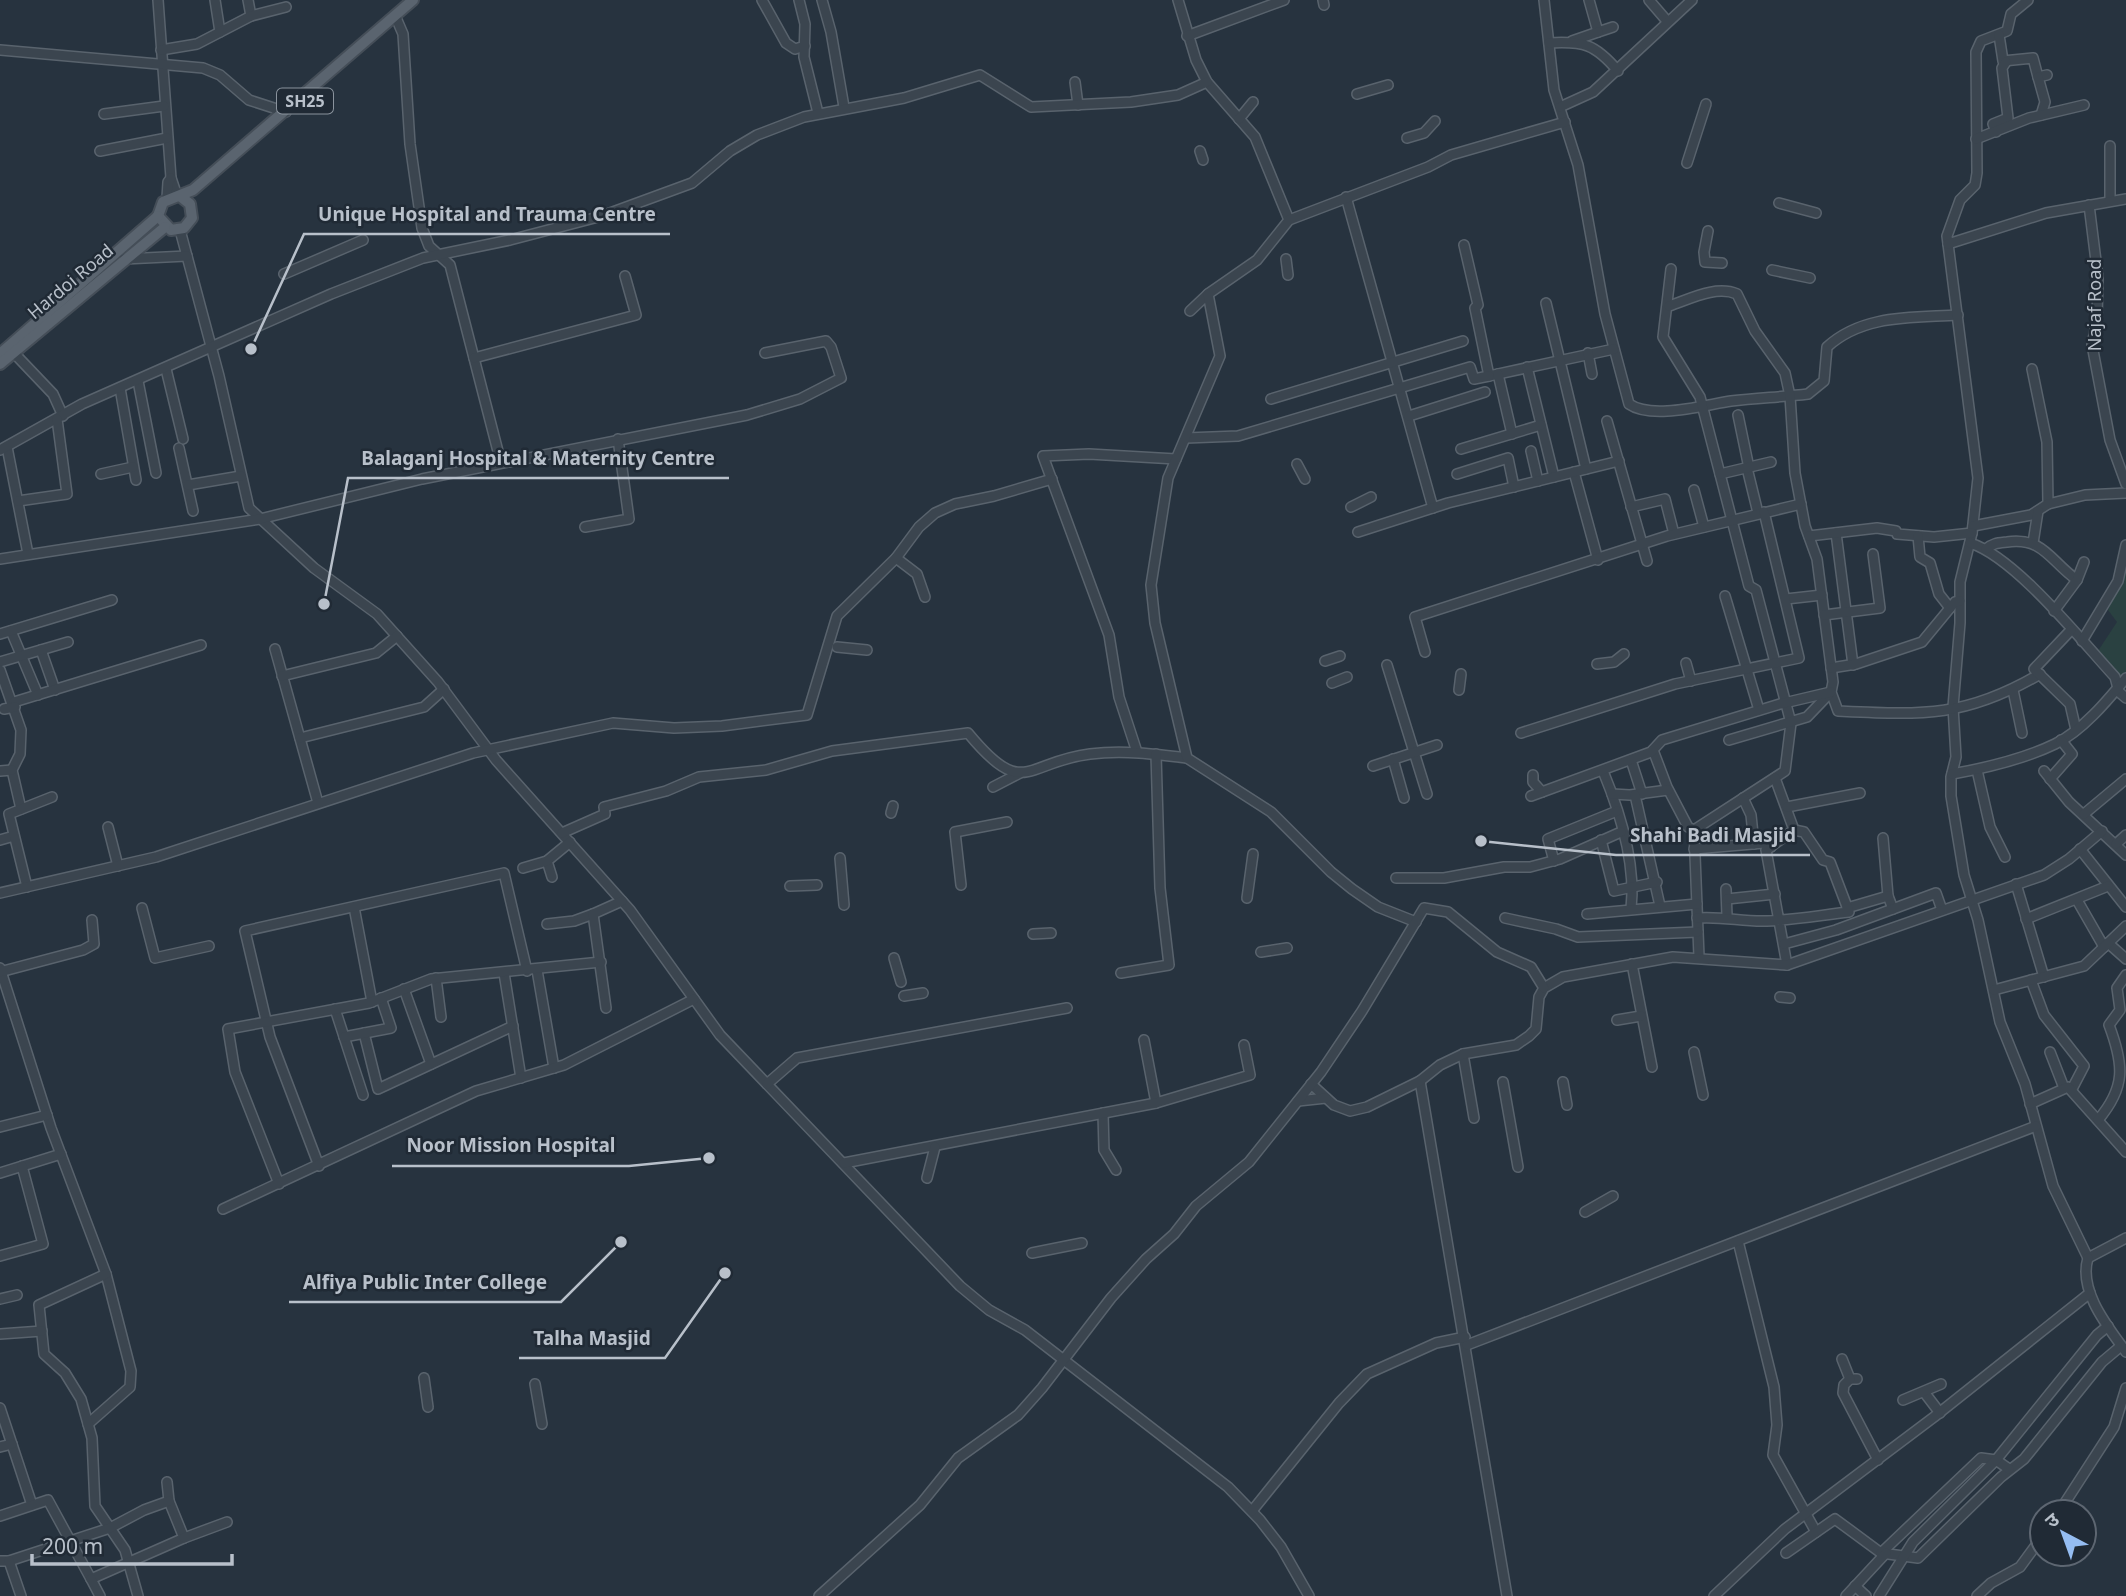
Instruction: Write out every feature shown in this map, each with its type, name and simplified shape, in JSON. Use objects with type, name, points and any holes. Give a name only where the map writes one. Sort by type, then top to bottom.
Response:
[{"type":"main road","name":"SH25","points":[[180,230],[192,218],[190,204],[198,194],[395,19],[412,0]]},
{"type":"main road","name":"SH25","points":[[158,216],[159,208],[175,197],[193,190],[420,0]]},
{"type":"main road","points":[[175,197],[190,204]]},
{"type":"main road","points":[[158,216],[165,227],[180,230]]},
{"type":"main road","name":"Hardoi Road","points":[[0,364],[120,256],[158,216]]},
{"type":"main road","name":"Hardoi Road","points":[[0,354],[120,256],[165,227]]},
{"type":"street","points":[[158,0],[171,178],[167,182],[175,197]]},
{"type":"street","points":[[215,0],[220,32]]},
{"type":"street","points":[[248,0],[251,16]]},
{"type":"street","points":[[762,0],[786,43],[795,49],[805,46]]},
{"type":"street","points":[[799,0],[818,113]]},
{"type":"street","points":[[822,0],[845,107]]},
{"type":"street","points":[[1178,0],[1187,36],[1207,82],[1255,137],[1289,220]]},
{"type":"street","points":[[1187,36],[1284,0]]},
{"type":"street","points":[[1544,0],[1554,90],[1578,165],[1614,349],[1629,404],[1636,409],[1702,406],[1790,396],[1818,389],[1824,382],[1827,347],[1858,327],[1881,321],[1958,315]]},
{"type":"street","points":[[1590,0],[1598,32]]},
{"type":"street","points":[[1649,0],[1667,21]]},
{"type":"street","points":[[1560,107],[1593,92],[1692,0]]},
{"type":"street","points":[[1786,1553],[1835,1519],[1884,1553],[1917,1558],[2009,1469],[2024,1459],[2102,1362],[2124,1349],[2090,1293],[2085,1269],[2088,1258],[2053,1186],[2030,1104],[2000,1022],[1964,875],[1951,796],[1956,757],[1953,709],[1960,582],[1972,534],[1978,478],[1948,244],[1951,221],[1960,200],[1975,185],[1976,52],[1981,41],[2007,31],[2011,14],[2028,0]]},
{"type":"street","points":[[161,50],[197,44],[251,16],[286,6]]},
{"type":"street","points":[[395,19],[403,34],[411,144],[422,228],[429,246],[450,265],[501,463]]},
{"type":"street","points":[[1549,43],[1571,42],[1613,27]]},
{"type":"street","points":[[1999,34],[2003,60],[2006,62]]},
{"type":"street","points":[[1571,42],[1601,51],[1618,71]]},
{"type":"street","points":[[2,47],[162,66],[203,68],[220,75],[250,100],[286,112]]},
{"type":"street","points":[[1996,132],[1993,124],[2008,118],[2002,68],[2006,62],[2033,58],[2042,76],[2045,102],[2041,115]]},
{"type":"street","points":[[28,554],[4,449],[120,388],[336,292],[423,258],[578,222],[670,193],[692,183],[730,151],[757,135],[818,113],[904,98],[980,75],[1031,107],[1131,102],[1178,95],[1207,82]]},
{"type":"street","points":[[1075,82],[1079,104]]},
{"type":"street","points":[[1357,94],[1388,85]]},
{"type":"street","points":[[1239,119],[1253,102]]},
{"type":"street","points":[[1687,163],[1706,104]]},
{"type":"street","points":[[1976,139],[2041,115],[2084,105]]},
{"type":"street","points":[[104,114],[164,106]]},
{"type":"street","points":[[1407,138],[1424,133],[1435,121]]},
{"type":"street","points":[[1190,310],[1257,260],[1289,220],[1428,167],[1451,155],[1565,122]]},
{"type":"street","points":[[100,151],[167,138]]},
{"type":"street","points":[[2110,145],[2110,201]]},
{"type":"street","points":[[1346,197],[1433,508]]},
{"type":"street","points":[[1948,244],[2046,213],[2126,199]]},
{"type":"street","points":[[1779,202],[1816,213]]},
{"type":"street","name":"Najaf Road","points":[[2089,205],[2098,277],[2097,320],[2092,345],[2110,440],[2126,484]]},
{"type":"street","points":[[180,230],[212,348],[249,508],[314,568],[377,614],[444,689],[490,751],[622,901],[720,1035],[960,1286],[989,1310],[1025,1330],[1064,1359],[1228,1487],[1281,1547],[1308,1596]]},
{"type":"street","points":[[1708,231],[1703,253],[1705,262],[1722,263]]},
{"type":"street","points":[[284,274],[363,240]]},
{"type":"street","points":[[1464,245],[1478,305],[1475,308],[1512,433]]},
{"type":"street","points":[[120,256],[187,256]]},
{"type":"street","points":[[1286,259],[1288,275]]},
{"type":"street","points":[[1671,269],[1669,306],[1663,337],[1700,397],[1749,586],[1756,590],[1791,723],[1786,771],[1694,830]]},
{"type":"street","points":[[1772,270],[1810,278]]},
{"type":"street","points":[[474,358],[636,315],[625,275]]},
{"type":"street","points":[[1669,306],[1706,293],[1728,290],[1737,294],[1755,331],[1784,373],[1790,396],[1795,473],[1817,559],[1831,668],[1831,692],[1838,711],[1920,715],[1953,709],[1985,703],[2040,674]]},
{"type":"street","points":[[1187,758],[1155,623],[1151,585],[1168,478],[1220,356],[1208,294]]},
{"type":"street","points":[[1546,303],[1586,469]]},
{"type":"street","points":[[0,559],[260,519],[422,479],[747,415],[800,399],[841,378],[831,347],[826,341],[765,353]]},
{"type":"street","points":[[1271,399],[1463,341]]},
{"type":"street","points":[[1186,438],[1238,436],[1469,367],[1474,379],[1614,349]]},
{"type":"street","points":[[13,352],[53,394],[60,418],[67,494],[18,501]]},
{"type":"street","points":[[1588,354],[1592,374]]},
{"type":"street","points":[[1527,368],[1554,477]]},
{"type":"street","points":[[166,369],[193,511]]},
{"type":"street","points":[[2032,369],[2047,442],[2048,504]]},
{"type":"street","points":[[138,381],[156,474]]},
{"type":"street","points":[[120,388],[136,480]]},
{"type":"street","points":[[1409,416],[1485,392]]},
{"type":"street","points":[[1521,733],[1692,681],[1800,658],[1786,598],[1748,468],[1738,415]]},
{"type":"street","points":[[1607,421],[1647,561]]},
{"type":"street","points":[[1461,449],[1541,425]]},
{"type":"street","points":[[585,527],[629,519],[618,439]]},
{"type":"street","points":[[1531,451],[1538,481]]},
{"type":"street","points":[[1137,752],[1119,697],[1109,635],[1043,456],[1089,454],[1176,459]]},
{"type":"street","points":[[1457,474],[1508,458],[1514,487]]},
{"type":"street","points":[[1358,532],[1433,508],[1619,461]]},
{"type":"street","points":[[1720,474],[1771,462]]},
{"type":"street","points":[[1297,464],[1305,479]]},
{"type":"street","points":[[101,474],[133,467]]},
{"type":"street","points":[[1574,472],[1598,560]]},
{"type":"street","points":[[188,485],[241,476]]},
{"type":"street","points":[[0,893],[156,857],[463,756],[613,723],[674,727],[722,726],[807,715],[837,616],[896,558],[919,527],[935,513],[955,504],[1052,479]]},
{"type":"street","points":[[1694,490],[1704,527]]},
{"type":"street","points":[[1809,536],[1877,528],[1918,536],[1972,534],[2031,515],[2048,504],[2085,495],[2126,494]]},
{"type":"street","points":[[1351,507],[1371,497]]},
{"type":"street","points":[[1631,507],[1665,499],[1674,534]]},
{"type":"street","points":[[1425,652],[1415,617],[1674,534],[1801,504]]},
{"type":"street","points":[[2033,543],[2038,511]]},
{"type":"street","points":[[1836,533],[1853,665]]},
{"type":"street","points":[[1972,534],[2054,611],[2115,677],[2118,688],[2126,698]]},
{"type":"street","points":[[1918,536],[1920,557],[1930,563],[1939,594],[1950,608]]},
{"type":"street","points":[[1986,549],[1992,544],[2026,540],[2077,580]]},
{"type":"street","points":[[2082,641],[2118,581],[2126,545]]},
{"type":"street","points":[[1825,615],[1880,608],[1873,554]]},
{"type":"street","points":[[896,558],[917,573],[925,597]]},
{"type":"street","points":[[2054,611],[2077,580],[2084,562]]},
{"type":"street","points":[[1786,598],[1822,594]]},
{"type":"street","points":[[1725,596],[1759,710]]},
{"type":"street","points":[[0,634],[112,600]]},
{"type":"street","points":[[1831,668],[1853,665],[1922,642],[1950,608],[1960,601]]},
{"type":"street","points":[[2071,630],[2034,669],[2070,704],[2076,730]]},
{"type":"street","points":[[11,631],[38,695]]},
{"type":"street","points":[[282,676],[376,653],[397,636]]},
{"type":"street","points":[[0,662],[68,642]]},
{"type":"street","points":[[4,709],[38,695],[201,645]]},
{"type":"street","points":[[837,647],[867,650]]},
{"type":"street","points":[[275,649],[318,803]]},
{"type":"street","points":[[41,650],[55,690]]},
{"type":"street","points":[[1597,664],[1614,662],[1624,654]]},
{"type":"street","points":[[1325,661],[1340,656]]},
{"type":"street","points":[[1686,663],[1692,681]]},
{"type":"street","points":[[1387,664],[1427,794]]},
{"type":"street","points":[[0,670],[21,730],[20,754],[12,770],[20,809]]},
{"type":"street","points":[[1459,690],[1461,674]]},
{"type":"street","points":[[1332,684],[1347,677]]},
{"type":"street","points":[[1952,774],[1977,770],[2061,740],[2076,730],[2126,678]]},
{"type":"street","points":[[300,738],[424,707],[444,689]]},
{"type":"street","points":[[2012,690],[2022,733]]},
{"type":"street","points":[[1531,796],[1631,760],[1653,750],[1662,740],[1787,702],[1831,692]]},
{"type":"street","points":[[1729,740],[1807,717],[1831,692]]},
{"type":"street","points":[[562,833],[605,814],[604,807],[666,791],[699,778],[765,770],[832,751],[968,733],[990,760],[1020,773]]},
{"type":"street","points":[[2061,740],[2072,754],[2047,775],[2068,802],[2126,855]]},
{"type":"street","points":[[1373,766],[1437,745]]},
{"type":"street","points":[[1653,750],[1668,790],[1688,827],[1694,830]]},
{"type":"street","points":[[993,787],[1020,773],[1039,771],[1080,755],[1137,752],[1187,758],[1270,812],[1331,872],[1352,888],[1378,906],[1416,922]]},
{"type":"street","points":[[1121,973],[1169,965],[1160,888],[1156,754]]},
{"type":"street","points":[[1393,759],[1404,799]]},
{"type":"street","points":[[1631,760],[1660,906]]},
{"type":"street","points":[[0,771],[12,770]]},
{"type":"street","points":[[1977,770],[1990,827],[2005,857]]},
{"type":"street","points":[[1602,771],[1617,811],[1634,886],[1631,909]]},
{"type":"street","points":[[1533,775],[1533,782],[1542,792]]},
{"type":"street","points":[[1775,778],[1794,830]]},
{"type":"street","points":[[2084,814],[2126,779]]},
{"type":"street","points":[[1612,794],[1668,790]]},
{"type":"street","points":[[1787,807],[1860,793]]},
{"type":"street","points":[[27,887],[9,814],[52,797]]},
{"type":"street","points":[[1743,799],[1751,815],[1754,844]]},
{"type":"street","points":[[1554,861],[1548,839],[1617,811]]},
{"type":"street","points":[[961,885],[955,832],[1007,822]]},
{"type":"street","points":[[108,827],[118,866]]},
{"type":"street","points":[[1694,830],[1699,957]]},
{"type":"street","points":[[1697,918],[1727,916],[1741,921],[1780,920],[1849,912],[1830,862],[1823,860],[1804,832],[1794,830],[1766,850],[1780,920],[1787,965]]},
{"type":"street","points":[[1311,1084],[1326,1098],[1350,1111],[1367,1107],[1420,1081],[1440,1065],[1463,1054],[1516,1045],[1530,1036],[1536,1029],[1539,997],[1544,988],[1563,977],[1673,957],[1787,965],[2044,875],[2102,831]]},
{"type":"street","points":[[1396,878],[1444,878],[1554,861],[1621,832]]},
{"type":"street","points":[[2116,844],[2126,835]]},
{"type":"street","points":[[0,840],[14,836]]},
{"type":"street","points":[[1883,838],[1888,896],[1893,909]]},
{"type":"street","points":[[1601,840],[1614,891],[1657,882]]},
{"type":"street","points":[[523,868],[547,861],[570,842]]},
{"type":"street","points":[[1694,849],[1764,843],[1771,847]]},
{"type":"street","points":[[2080,849],[2126,907]]},
{"type":"street","points":[[1247,898],[1252,854]]},
{"type":"street","points":[[840,858],[844,905]]},
{"type":"street","points":[[547,861],[552,877]]},
{"type":"street","points":[[319,1166],[267,1022],[244,931],[504,873],[532,971],[554,1068]]},
{"type":"street","points":[[2016,884],[2044,977]]},
{"type":"street","points":[[790,886],[817,885]]},
{"type":"street","points":[[2026,919],[2108,886]]},
{"type":"street","points":[[1784,944],[1936,893],[1942,910]]},
{"type":"street","points":[[1727,916],[1727,894],[1775,894]]},
{"type":"street","points":[[1847,908],[1888,896]]},
{"type":"street","points":[[2077,900],[2106,945],[2126,959]]},
{"type":"street","points":[[547,924],[574,921],[622,901]]},
{"type":"street","points":[[1587,914],[1697,904]]},
{"type":"street","points":[[344,1037],[391,1028],[377,1000],[354,907]]},
{"type":"street","points":[[142,908],[155,958],[209,946]]},
{"type":"street","points":[[819,1596],[905,1520],[958,1458],[1018,1415],[1146,1259],[1174,1234],[1196,1206],[1249,1162],[1311,1084],[1362,1011],[1424,908],[1448,912],[1497,952],[1531,967],[1544,988]]},
{"type":"street","points":[[593,914],[606,1007]]},
{"type":"street","points":[[1506,918],[1556,929],[1578,937],[1698,932]]},
{"type":"street","points":[[88,1424],[130,1387],[131,1371],[106,1274],[47,1115],[0,971],[83,950],[94,944],[92,920]]},
{"type":"street","points":[[1994,990],[2084,967],[2126,926]]},
{"type":"street","points":[[1033,933],[1051,933]]},
{"type":"street","points":[[1261,952],[1287,948]]},
{"type":"street","points":[[894,958],[901,982]]},
{"type":"street","points":[[279,1184],[235,1072],[228,1029],[377,1000],[436,978],[532,971],[601,962]]},
{"type":"street","points":[[1632,964],[1652,1067]]},
{"type":"street","points":[[504,973],[521,1078]]},
{"type":"street","points":[[2098,1120],[2114,1104],[2123,1073],[2123,1061],[2109,1025],[2120,1010],[2118,988],[2126,975]]},
{"type":"street","points":[[436,978],[441,1017]]},
{"type":"street","points":[[2030,1104],[2068,1089],[2084,1066],[2044,1015],[2031,980]]},
{"type":"street","points":[[404,989],[431,1064]]},
{"type":"street","points":[[904,996],[923,993]]},
{"type":"street","points":[[223,1209],[475,1091],[554,1068],[694,999]]},
{"type":"street","points":[[767,1084],[797,1058],[1067,1008]]},
{"type":"street","points":[[335,1009],[363,1095]]},
{"type":"street","points":[[1617,1020],[1641,1017]]},
{"type":"street","points":[[364,1033],[378,1089],[513,1026]]},
{"type":"street","points":[[1530,1036],[1541,1036]]},
{"type":"street","points":[[1144,1040],[1156,1103]]},
{"type":"street","points":[[844,1163],[1156,1103],[1250,1075],[1244,1045]]},
{"type":"street","points":[[1694,1052],[1703,1095]]},
{"type":"street","points":[[2050,1052],[2068,1089],[2126,1152]]},
{"type":"street","points":[[1463,1054],[1474,1118]]},
{"type":"street","points":[[1420,1081],[1507,1596]]},
{"type":"street","points":[[1503,1082],[1518,1167]]},
{"type":"street","points":[[1563,1082],[1567,1105]]},
{"type":"street","points":[[1298,1101],[1326,1098]]},
{"type":"street","points":[[1104,1113],[1104,1150],[1116,1170]]},
{"type":"street","points":[[0,1127],[47,1115]]},
{"type":"street","points":[[1252,1511],[1339,1403],[1367,1374],[1436,1343],[1466,1341],[1738,1241],[2036,1126]]},
{"type":"street","points":[[927,1178],[935,1147]]},
{"type":"street","points":[[0,1173],[61,1154]]},
{"type":"street","points":[[0,1256],[43,1244],[22,1166]]},
{"type":"street","points":[[1585,1212],[1613,1196]]},
{"type":"street","points":[[2088,1258],[2126,1238]]},
{"type":"street","points":[[1738,1241],[1774,1387],[1777,1425],[1773,1455],[1804,1515],[1816,1532]]},
{"type":"street","points":[[1032,1253],[1082,1242]]},
{"type":"street","points":[[106,1274],[70,1288],[39,1305],[44,1354],[65,1373],[76,1391],[92,1438],[94,1506],[125,1550],[138,1596]]},
{"type":"street","points":[[1714,1596],[1804,1515],[1940,1413],[2090,1293]]},
{"type":"street","points":[[0,1299],[18,1295]]},
{"type":"street","points":[[1879,1596],[1913,1542],[1996,1460],[2097,1335],[2108,1326]]},
{"type":"street","points":[[0,1334],[42,1331]]},
{"type":"street","points":[[1842,1359],[1854,1379],[1844,1385],[1843,1393],[1878,1460]]},
{"type":"street","points":[[424,1378],[428,1407]]},
{"type":"street","points":[[535,1384],[542,1424]]},
{"type":"street","points":[[1903,1400],[1941,1384]]},
{"type":"street","points":[[2068,1498],[2115,1427],[2126,1388]]},
{"type":"street","points":[[1924,1392],[1940,1413]]},
{"type":"street","points":[[1,1414],[32,1505]]},
{"type":"street","points":[[0,1447],[12,1444]]},
{"type":"street","points":[[1846,1596],[1884,1553],[1978,1459],[1983,1456],[1996,1460],[2009,1469]]},
{"type":"street","points":[[167,1482],[169,1501],[184,1538]]},
{"type":"street","points":[[0,1516],[48,1500],[100,1596]]},
{"type":"street","points":[[21,1596],[4,1561],[110,1528],[144,1510],[169,1501]]},
{"type":"street","points":[[91,1579],[227,1522]]},
{"type":"street","points":[[1977,1596],[1991,1583],[2020,1567],[2028,1556]]},
{"type":"street","points":[[1855,1586],[1866,1596]]},
{"type":"green space","points":[[2126,568],[2126,675],[2120,683],[2098,651],[2117,622],[2108,610]]},
{"type":"place","name":"Unique Hospital and Trauma Centre","points":[[251,349]]},
{"type":"place","name":"Balaganj Hospital & Maternity Centre","points":[[324,604]]},
{"type":"place","name":"Shahi Badi Masjid","points":[[1481,841]]},
{"type":"place","name":"Noor Mission Hospital","points":[[709,1158]]},
{"type":"place","name":"Alfiya Public Inter College","points":[[621,1242]]},
{"type":"place","name":"Talha Masjid","points":[[725,1273]]}]
